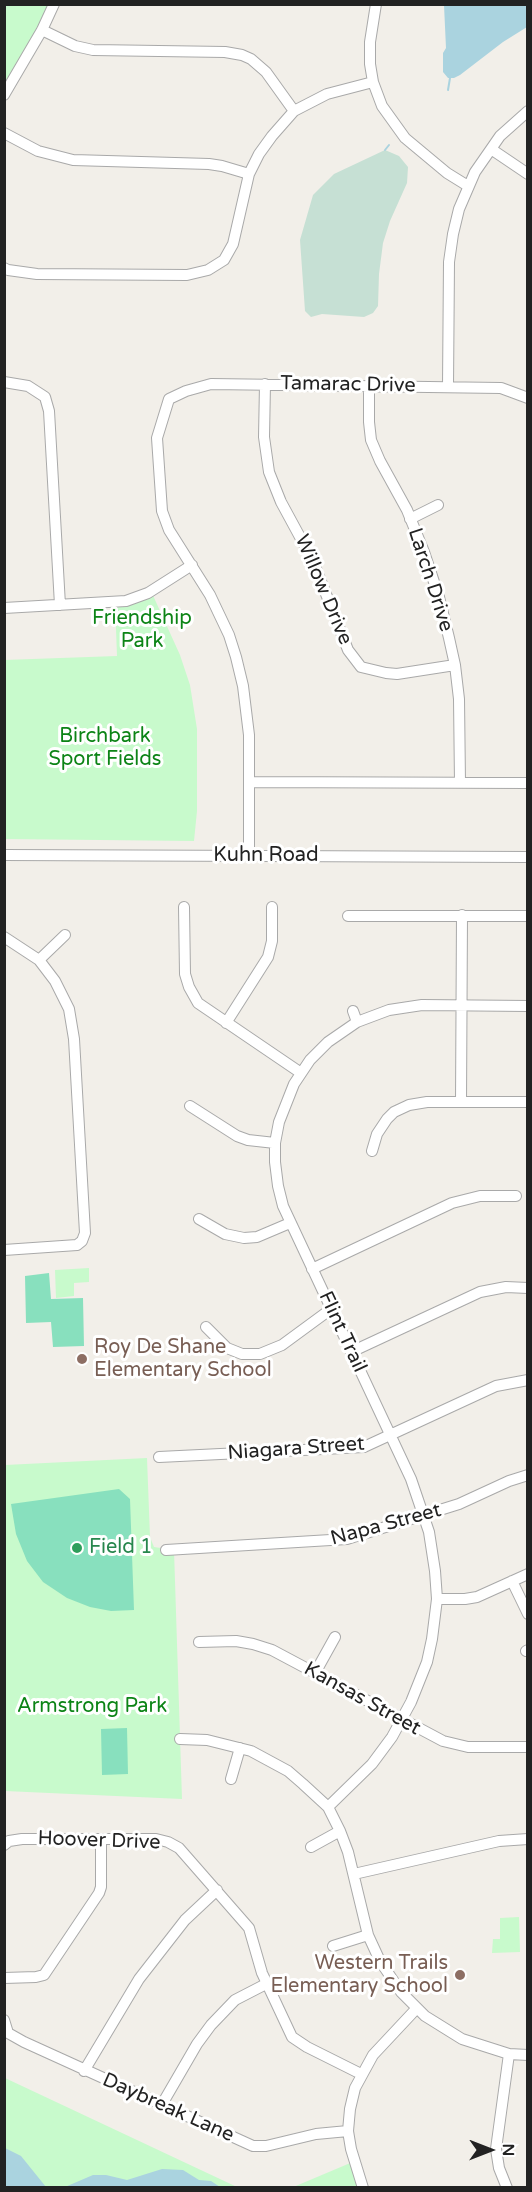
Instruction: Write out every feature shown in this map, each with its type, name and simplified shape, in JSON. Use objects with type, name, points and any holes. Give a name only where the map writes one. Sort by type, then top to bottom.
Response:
[{"type":"street","points":[[4,95],[42,30],[54,4]]},
{"type":"street","points":[[376,4],[369,50],[373,82],[388,116],[405,138],[447,173],[468,186]]},
{"type":"street","points":[[42,30],[75,46],[93,51],[225,52],[242,55],[266,72],[294,111]]},
{"type":"street","points":[[4,268],[37,274],[187,275],[201,273],[224,260],[233,244],[249,174],[267,142],[294,111],[327,94],[373,82]]},
{"type":"street","points":[[448,386],[450,250],[455,224],[468,186],[490,149],[500,136],[528,111]]},
{"type":"street","points":[[4,133],[38,151],[73,160],[209,164],[249,174]]},
{"type":"street","points":[[490,149],[528,174]]},
{"type":"street","points":[[4,382],[28,386],[45,397],[50,411],[60,605]]},
{"type":"street","name":"Tamarac Drive","points":[[192,565],[169,530],[159,496],[157,438],[169,399],[203,385],[265,384],[501,388],[528,398]]},
{"type":"street","name":"Willow Drive","points":[[265,384],[264,437],[269,472],[281,502],[313,561],[348,650],[361,667],[386,673],[397,674],[455,665]]},
{"type":"street","name":"Larch Drive","points":[[369,386],[371,440],[424,552],[439,597],[455,665],[459,699],[460,783]]},
{"type":"street","points":[[410,519],[438,505]]},
{"type":"street","points":[[4,608],[126,601],[148,593],[192,565],[219,614],[236,657],[247,707],[249,856]]},
{"type":"street","points":[[249,782],[528,783]]},
{"type":"street","name":"Kuhn Road","points":[[4,855],[528,857]]},
{"type":"street","points":[[184,907],[183,962],[189,987],[198,1003],[301,1073]]},
{"type":"street","points":[[225,1023],[268,957],[272,941],[272,907]]},
{"type":"street","points":[[461,1102],[462,915]]},
{"type":"street","points":[[348,916],[528,916]]},
{"type":"street","points":[[39,960],[65,934]]},
{"type":"street","points":[[4,937],[39,960],[63,994],[73,1026],[85,1233],[82,1241],[77,1245],[4,1250]]},
{"type":"street","name":"Flint Trail","points":[[328,1808],[372,1764],[388,1744],[415,1694],[427,1662],[436,1599],[433,1548],[425,1516],[411,1479],[290,1223],[278,1186],[275,1143],[285,1103],[301,1073],[328,1042],[357,1022],[389,1010],[406,1007],[528,1006]]},
{"type":"street","points":[[353,1011],[357,1022]]},
{"type":"street","points":[[372,1151],[381,1126],[394,1112],[402,1108],[427,1102],[528,1102]]},
{"type":"street","points":[[190,1106],[237,1136],[275,1143]]},
{"type":"street","points":[[312,1269],[452,1203],[480,1196],[516,1196]]},
{"type":"street","points":[[199,1220],[225,1234],[244,1238],[257,1237],[290,1223]]},
{"type":"street","points":[[351,1352],[480,1292],[506,1287],[528,1288]]},
{"type":"street","points":[[206,1327],[227,1348],[242,1354],[260,1354],[282,1345],[330,1309]]},
{"type":"street","name":"Niagara Street","points":[[159,1457],[363,1447],[496,1386],[528,1380]]},
{"type":"street","name":"Napa Street","points":[[166,1550],[333,1541],[425,1516],[528,1475]]},
{"type":"street","points":[[436,1599],[477,1597],[528,1574]]},
{"type":"street","points":[[512,1581],[528,1614]]},
{"type":"street","points":[[315,1673],[335,1637]]},
{"type":"street","name":"Kansas Street","points":[[199,1642],[236,1641],[272,1650],[430,1736],[453,1744],[468,1747],[528,1747]]},
{"type":"street","points":[[180,1739],[207,1740],[240,1748],[267,1758],[288,1771],[328,1808],[340,1831],[354,1875],[368,1935],[390,1976],[417,2008],[435,2023],[462,2039],[509,2054],[528,2055]]},
{"type":"street","points":[[231,1779],[240,1748]]},
{"type":"street","points":[[310,1847],[340,1831]]},
{"type":"street","name":"Hoover Drive","points":[[4,1845],[9,1841],[22,1839],[156,1839],[179,1848],[249,1928],[266,1983],[292,2037],[361,2074]]},
{"type":"street","points":[[4,1978],[44,1975],[99,1893],[101,1839]]},
{"type":"street","points":[[354,1875],[499,1841],[528,1839]]},
{"type":"street","points":[[84,2071],[140,1979],[184,1920],[217,1890]]},
{"type":"street","points":[[333,1946],[368,1935]]},
{"type":"street","points":[[161,2106],[197,2044],[211,2025],[235,2000],[266,1983]]},
{"type":"street","points":[[363,2187],[348,2131],[352,2098],[361,2074],[383,2043],[417,2008]]},
{"type":"street","name":"Daybreak Lane","points":[[4,2020],[8,2033],[24,2042],[161,2106],[258,2147],[316,2134],[348,2131]]},
{"type":"street","points":[[507,2187],[499,2168],[496,2149],[509,2054]]},
{"type":"green space","points":[[5,5],[49,5],[39,28],[5,86]]},
{"type":"green space","points":[[385,150],[399,156],[408,167],[407,183],[383,243],[378,306],[373,313],[364,317],[322,314],[311,317],[305,311],[300,240],[313,195],[334,174]]},
{"type":"green space","name":"Birchbark Sport Fields","points":[[151,591],[180,655],[190,685],[197,729],[197,811],[194,841],[5,839],[4,660],[117,656],[115,602]]},
{"type":"green space","points":[[89,1268],[89,1282],[74,1283],[74,1296],[56,1298],[55,1270]]},
{"type":"green space","points":[[49,1273],[51,1299],[83,1298],[84,1346],[53,1347],[51,1322],[26,1323],[25,1276]]},
{"type":"green space","name":"Armstrong Park","points":[[147,1458],[150,1537],[154,1547],[174,1550],[182,1799],[5,1791],[5,1465]]},
{"type":"green space","name":"Field 1","points":[[119,1489],[130,1499],[134,1610],[111,1611],[90,1607],[67,1598],[43,1582],[27,1561],[16,1534],[11,1504]]},
{"type":"green space","points":[[127,1728],[128,1774],[102,1775],[101,1729]]},
{"type":"green space","points":[[519,1917],[520,1952],[492,1953],[493,1939],[500,1939],[500,1918]]},
{"type":"green space","points":[[5,2078],[237,2187],[5,2187]]},
{"type":"green space","points":[[355,2161],[364,2188],[291,2188]]},
{"type":"water","points":[[444,5],[527,5],[527,27],[460,75],[448,78],[443,72],[443,53],[446,48]]},
{"type":"water","points":[[5,2148],[21,2156],[46,2187],[5,2187]]},
{"type":"water","points":[[162,2169],[183,2170],[199,2180],[211,2181],[220,2187],[65,2187],[93,2175],[106,2175],[127,2180]]},
{"type":"waterway","points":[[448,90],[450,78]]},
{"type":"waterway","points":[[385,150],[389,145]]},
{"type":"place","name":"Roy De Shane Elementary School","points":[[82,1359]]},
{"type":"place","name":"Field 1","points":[[77,1548]]},
{"type":"place","name":"Western Trails Elementary School","points":[[460,1975]]},
{"type":"park label","name":"Friendship Park","points":[[142,630]]}]
